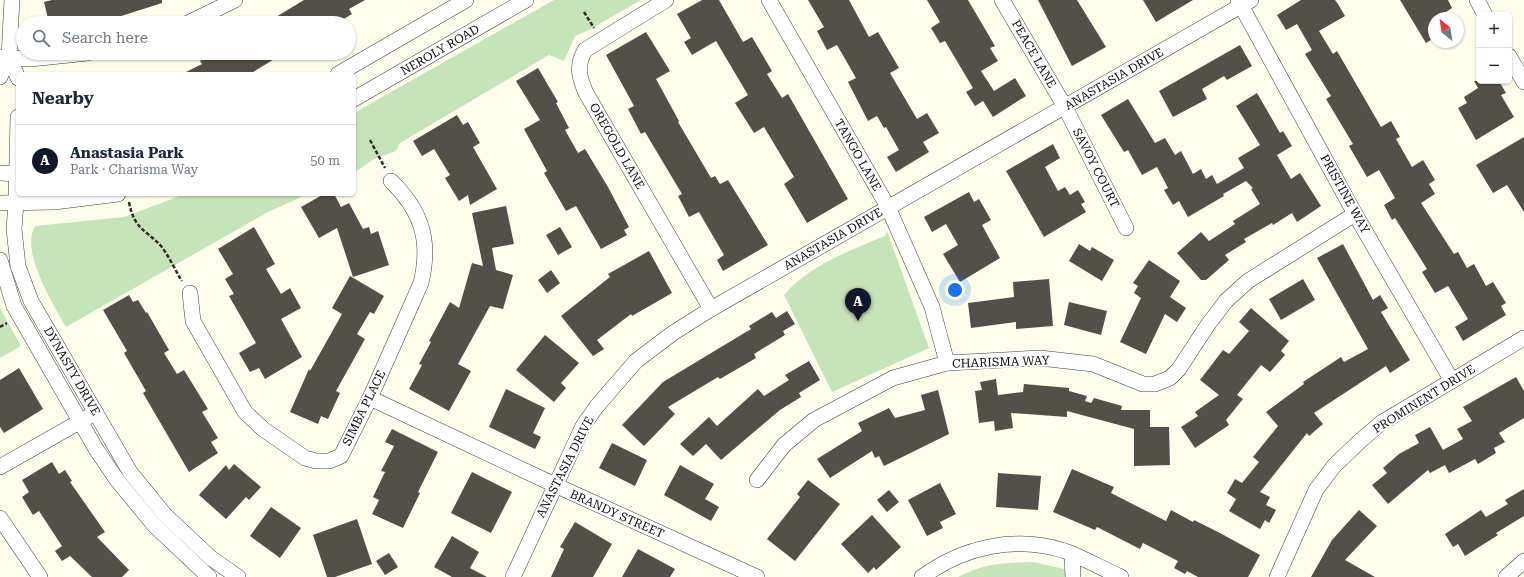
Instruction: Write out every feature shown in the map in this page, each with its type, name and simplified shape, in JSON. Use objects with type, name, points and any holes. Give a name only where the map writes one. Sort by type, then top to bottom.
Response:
[{"type":"street","points":[[0,77],[5,57],[12,0]]},
{"type":"street","points":[[202,16],[235,0]]},
{"type":"street","points":[[341,72],[466,0]]},
{"type":"street","name":"NEROLY ROAD","points":[[356,98],[526,0]]},
{"type":"street","name":"TANGO LANE","points":[[769,0],[888,207],[932,307],[947,363]]},
{"type":"street","name":"PEACE LANE","points":[[1002,0],[1065,107]]},
{"type":"street","points":[[1477,0],[1483,12]]},
{"type":"street","name":"ANASTASIA DRIVE","points":[[513,577],[583,426],[614,384],[636,360],[673,333],[711,309],[1065,107],[1243,2]]},
{"type":"street","name":"PRISTINE WAY","points":[[1243,2],[1356,214],[1452,381]]},
{"type":"street","name":"OREGOLD LANE","points":[[660,4],[600,39],[585,50],[580,59],[580,80],[711,309]]},
{"type":"street","points":[[5,57],[16,57]]},
{"type":"street","points":[[5,57],[16,75]]},
{"type":"street","points":[[1512,61],[1524,82]]},
{"type":"street","name":"SAVOY COURT","points":[[1065,107],[1126,228]]},
{"type":"street","points":[[0,173],[16,174]]},
{"type":"street","name":"SIMBA PLACE","points":[[190,293],[193,321],[245,412],[263,430],[305,458],[316,461],[330,461],[341,456],[370,398],[421,283],[425,267],[426,247],[424,232],[419,218],[403,192],[391,181]]},
{"type":"street","name":"DYNASTY DRIVE","points":[[16,196],[14,229],[18,266],[31,301],[130,472],[166,515],[211,558],[238,577]]},
{"type":"street","points":[[0,203],[54,202],[123,197]]},
{"type":"street","name":"CHARISMA WAY","points":[[757,480],[784,445],[814,420],[893,378],[947,363],[1040,358],[1093,364],[1143,384],[1155,384],[1170,378],[1179,368],[1226,301],[1248,281],[1356,214]]},
{"type":"street","name":"DYNASTY DRIVE","points":[[0,260],[14,306],[80,421],[117,480],[154,526],[209,577]]},
{"type":"street","name":"PROMINENT DRIVE","points":[[1277,577],[1316,490],[1334,466],[1381,423],[1524,338]]},
{"type":"street","name":"BRANDY STREET","points":[[370,398],[555,485],[757,577]]},
{"type":"street","points":[[0,467],[96,412]]},
{"type":"street","points":[[0,518],[40,577]]},
{"type":"street","points":[[922,577],[953,558],[975,549],[1000,544],[1019,544],[1072,554],[1121,577]]},
{"type":"street","points":[[1072,554],[1072,577]]},
{"type":"street","points":[[1506,577],[1524,561]]},
{"type":"path","points":[[584,12],[600,39]]},
{"type":"path","points":[[370,140],[391,181]]},
{"type":"path","points":[[123,197],[142,231],[161,247],[190,293]]},
{"type":"path","points":[[0,327],[8,323]]},
{"type":"green space","points":[[554,0],[641,0],[589,30],[575,36],[564,61],[549,55],[400,143],[396,151],[374,159],[356,172],[356,112]]},
{"type":"green space","points":[[180,196],[304,196],[268,212],[66,327],[46,291],[34,262],[31,248],[32,236],[36,226],[124,217]]},
{"type":"green space","points":[[887,231],[929,348],[832,392],[784,295],[794,285],[818,267],[844,253],[885,236]]},
{"type":"green space","points":[[0,308],[21,346],[0,358]]},
{"type":"green space","points":[[1033,562],[1064,569],[1081,577],[958,577],[986,566]]},
{"type":"building","points":[[52,0],[162,0],[162,3],[121,16],[47,16],[44,2]]},
{"type":"building","points":[[304,0],[365,0],[349,9],[352,14],[349,16],[278,16]]},
{"type":"building","points":[[702,0],[719,0],[743,42],[752,37],[772,71],[767,74],[782,98],[788,94],[848,199],[807,223],[784,184],[794,177],[764,127],[754,133],[735,103],[748,95],[716,41],[692,55],[684,42],[691,38],[677,14]]},
{"type":"building","points":[[808,0],[849,0],[869,37],[878,32],[899,68],[890,73],[917,119],[927,113],[939,133],[923,142],[929,152],[896,172],[887,157],[899,150],[886,127],[884,128],[877,116],[868,121],[848,82],[856,78],[837,45],[827,50],[817,31],[824,27]]},
{"type":"building","points":[[927,0],[968,0],[995,46],[990,48],[998,61],[981,71],[994,91],[1015,78],[1026,96],[993,117],[983,101],[975,106],[966,92],[973,88],[945,41],[940,43],[931,28],[940,22]]},
{"type":"building","points":[[1038,0],[1077,0],[1106,47],[1072,66]]},
{"type":"building","points":[[1143,0],[1193,0],[1156,22]]},
{"type":"building","points":[[1301,0],[1335,0],[1338,4],[1345,16],[1319,31],[1333,54],[1337,51],[1381,127],[1391,121],[1400,137],[1396,139],[1412,167],[1423,160],[1435,180],[1429,184],[1435,194],[1421,203],[1454,254],[1458,252],[1467,268],[1474,264],[1486,286],[1493,282],[1506,303],[1501,306],[1506,315],[1463,341],[1455,327],[1468,319],[1448,286],[1435,293],[1422,272],[1427,269],[1395,218],[1392,220],[1384,205],[1395,198],[1379,170],[1367,177],[1349,146],[1353,144],[1326,99],[1331,96],[1305,54],[1312,50],[1297,24],[1286,30],[1277,15]]},
{"type":"building","points":[[1400,0],[1448,0],[1452,8],[1446,12],[1428,12],[1428,42],[1426,43]]},
{"type":"building","points":[[646,32],[670,71],[656,79],[679,121],[678,122],[711,178],[715,176],[720,184],[728,180],[768,245],[723,271],[717,260],[724,255],[699,212],[689,217],[678,196],[682,194],[645,132],[641,134],[628,109],[634,106],[606,55]]},
{"type":"building","points":[[1240,45],[1252,66],[1227,80],[1224,76],[1202,89],[1207,99],[1173,117],[1159,91]]},
{"type":"building","points":[[273,60],[253,72],[186,72],[202,64],[200,61]]},
{"type":"building","points":[[538,68],[558,102],[556,103],[569,128],[565,130],[578,153],[585,149],[608,187],[629,227],[624,230],[627,235],[601,249],[576,206],[566,211],[544,173],[547,171],[524,129],[540,120],[516,81]]},
{"type":"building","points":[[1474,81],[1476,81],[1476,84],[1501,84],[1506,93],[1501,95],[1514,117],[1476,140],[1458,108],[1467,103],[1464,97],[1478,88]]},
{"type":"building","points":[[1257,93],[1280,133],[1283,131],[1292,146],[1277,155],[1291,179],[1300,173],[1321,206],[1297,222],[1292,213],[1273,225],[1272,223],[1244,239],[1246,242],[1225,255],[1229,260],[1206,280],[1201,280],[1177,253],[1201,232],[1209,241],[1235,224],[1233,221],[1260,204],[1251,189],[1253,188],[1246,181],[1188,217],[1179,201],[1173,205],[1164,190],[1168,188],[1157,167],[1142,175],[1128,150],[1124,152],[1101,115],[1128,99],[1155,143],[1165,138],[1175,155],[1181,151],[1193,174],[1201,169],[1206,179],[1212,175],[1217,184],[1244,168],[1238,158],[1260,145],[1236,106]]},
{"type":"building","points":[[457,115],[463,125],[468,122],[480,143],[473,147],[497,189],[470,205],[468,195],[459,201],[445,178],[450,175],[434,149],[422,156],[413,141]]},
{"type":"building","points":[[1524,137],[1524,212],[1507,185],[1493,193],[1476,165]]},
{"type":"building","points":[[1053,144],[1060,158],[1045,167],[1058,191],[1065,187],[1070,195],[1078,190],[1085,202],[1081,204],[1086,212],[1044,237],[1006,171]]},
{"type":"building","points":[[969,192],[974,202],[979,199],[991,220],[982,225],[1000,258],[960,282],[943,254],[958,245],[946,224],[932,232],[924,217]]},
{"type":"building","points":[[320,196],[335,196],[341,207],[349,203],[363,229],[369,227],[371,234],[378,231],[389,265],[353,277],[337,228],[319,238],[301,207]]},
{"type":"building","points":[[506,206],[514,244],[492,248],[496,270],[513,275],[503,309],[490,306],[458,364],[471,371],[449,411],[409,389],[422,365],[419,364],[431,342],[429,341],[450,302],[459,308],[472,263],[483,266],[472,213]]},
{"type":"building","points":[[254,227],[275,264],[266,269],[281,294],[290,288],[301,308],[281,319],[302,357],[265,379],[259,368],[250,372],[239,353],[256,343],[229,296],[234,294],[225,279],[233,274],[218,249]]},
{"type":"building","points":[[560,227],[572,247],[558,255],[546,235]]},
{"type":"building","points":[[1079,244],[1090,251],[1092,247],[1114,260],[1102,281],[1069,261]]},
{"type":"building","points":[[1343,244],[1373,300],[1380,295],[1388,308],[1381,312],[1410,360],[1390,373],[1386,366],[1314,413],[1323,424],[1309,436],[1307,433],[1260,492],[1270,497],[1266,505],[1276,510],[1269,523],[1265,520],[1260,529],[1229,511],[1236,499],[1227,493],[1235,479],[1242,483],[1259,462],[1253,457],[1278,426],[1266,412],[1304,384],[1303,382],[1341,357],[1344,362],[1368,349],[1317,258]]},
{"type":"building","points":[[649,251],[672,293],[632,316],[631,314],[597,340],[604,349],[593,356],[561,316],[610,277],[608,274]]},
{"type":"building","points":[[1149,260],[1180,281],[1170,297],[1186,308],[1177,322],[1165,314],[1146,354],[1120,342],[1141,298],[1134,293],[1138,286],[1133,283]]},
{"type":"building","points":[[551,270],[560,283],[547,293],[538,280]]},
{"type":"building","points":[[350,276],[384,296],[374,314],[370,312],[357,334],[365,339],[336,391],[340,393],[328,419],[321,416],[318,424],[290,412],[309,369],[310,371],[342,314],[332,308]]},
{"type":"building","points":[[1049,279],[1053,326],[1016,329],[1016,322],[971,328],[968,303],[1014,297],[1013,282]]},
{"type":"building","points":[[1303,279],[1315,300],[1281,320],[1269,299]]},
{"type":"building","points":[[129,295],[133,302],[138,300],[146,313],[147,312],[169,350],[164,353],[177,374],[184,370],[208,409],[202,412],[218,438],[211,442],[218,453],[189,472],[143,393],[146,391],[124,353],[127,351],[103,310]]},
{"type":"building","points":[[1069,302],[1107,311],[1101,335],[1064,325]]},
{"type":"building","points":[[1251,308],[1289,341],[1281,351],[1285,355],[1270,372],[1261,365],[1237,395],[1243,399],[1226,420],[1229,425],[1195,448],[1181,427],[1198,416],[1195,412],[1219,395],[1200,380],[1223,350],[1229,354],[1249,331],[1239,322]]},
{"type":"building","points":[[787,311],[795,324],[783,331],[785,335],[754,354],[756,358],[720,379],[718,377],[668,407],[675,414],[644,446],[622,425],[663,382],[751,329],[749,326],[772,312],[776,318]]},
{"type":"building","points":[[545,335],[579,363],[561,383],[566,388],[554,402],[516,370]]},
{"type":"building","points":[[809,361],[820,380],[799,393],[801,397],[780,410],[721,460],[706,444],[693,456],[680,444],[709,417],[717,426],[758,389],[764,396],[789,380],[785,375]]},
{"type":"building","points":[[19,368],[43,409],[4,433],[0,427],[0,380]]},
{"type":"building","points":[[1516,377],[1524,391],[1524,418],[1499,433],[1505,442],[1494,448],[1496,453],[1478,464],[1475,459],[1449,473],[1445,465],[1430,473],[1428,470],[1388,504],[1372,485],[1387,473],[1383,468],[1399,454],[1419,443],[1415,435],[1430,427],[1443,450],[1463,439],[1457,429],[1472,421],[1463,407]]},
{"type":"building","points":[[996,379],[998,395],[1023,392],[1024,384],[1069,388],[1069,391],[1087,396],[1085,401],[1091,403],[1094,398],[1122,406],[1121,410],[1150,410],[1150,427],[1169,427],[1170,465],[1134,466],[1134,429],[1067,411],[1067,417],[1011,413],[1013,428],[995,431],[994,421],[979,423],[975,391],[982,390],[980,382]]},
{"type":"building","points":[[506,389],[545,408],[533,433],[541,437],[535,449],[489,427]]},
{"type":"building","points":[[938,390],[949,434],[884,466],[879,456],[875,458],[872,451],[830,478],[817,459],[862,431],[858,423],[889,408],[895,418],[925,410],[921,395]]},
{"type":"building","points":[[392,429],[438,452],[418,492],[420,493],[403,528],[372,514],[379,500],[373,497],[385,472],[381,471],[394,446],[385,442]]},
{"type":"building","points":[[612,443],[647,460],[635,486],[599,468]]},
{"type":"building","points":[[52,462],[59,474],[65,470],[72,481],[70,482],[105,532],[97,537],[129,570],[122,577],[92,577],[70,556],[62,561],[55,551],[62,546],[39,511],[33,515],[22,497],[29,492],[22,480]]},
{"type":"building","points":[[234,464],[261,487],[249,500],[246,497],[226,519],[199,495],[226,465],[229,470]]},
{"type":"building","points":[[680,465],[714,484],[705,499],[719,507],[711,521],[664,495]]},
{"type":"building","points":[[1072,469],[1114,487],[1111,493],[1166,521],[1171,510],[1193,522],[1194,520],[1220,533],[1260,555],[1248,577],[1198,577],[1187,571],[1185,574],[1174,568],[1178,561],[1143,543],[1140,549],[1097,527],[1095,530],[1053,512]]},
{"type":"building","points":[[472,472],[512,492],[491,533],[451,513]]},
{"type":"building","points":[[998,473],[1041,476],[1038,510],[996,507]]},
{"type":"building","points":[[808,480],[840,504],[795,561],[767,539],[800,497],[797,494]]},
{"type":"building","points":[[940,483],[956,514],[940,522],[943,528],[927,536],[908,500]]},
{"type":"building","points":[[1524,489],[1524,516],[1496,533],[1498,535],[1465,556],[1458,544],[1453,547],[1445,534],[1481,510],[1486,517],[1508,504],[1505,500]]},
{"type":"building","points":[[889,490],[899,502],[887,512],[877,500]]},
{"type":"building","points":[[271,507],[301,528],[280,558],[250,536]]},
{"type":"building","points":[[1359,510],[1377,526],[1345,560],[1375,577],[1311,577],[1332,540]]},
{"type":"building","points":[[872,515],[901,547],[876,570],[874,567],[868,573],[841,544]]},
{"type":"building","points":[[357,519],[372,564],[335,577],[327,577],[313,535]]},
{"type":"building","points":[[575,522],[612,544],[593,577],[551,577],[564,549],[560,547]]},
{"type":"building","points":[[452,536],[479,552],[470,568],[487,577],[452,577],[434,567]]},
{"type":"building","points":[[638,549],[675,569],[670,577],[622,577]]},
{"type":"building","points":[[389,553],[398,567],[385,575],[376,561]]},
{"type":"place","name":"Anastasia Park","points":[[858,321]]}]
